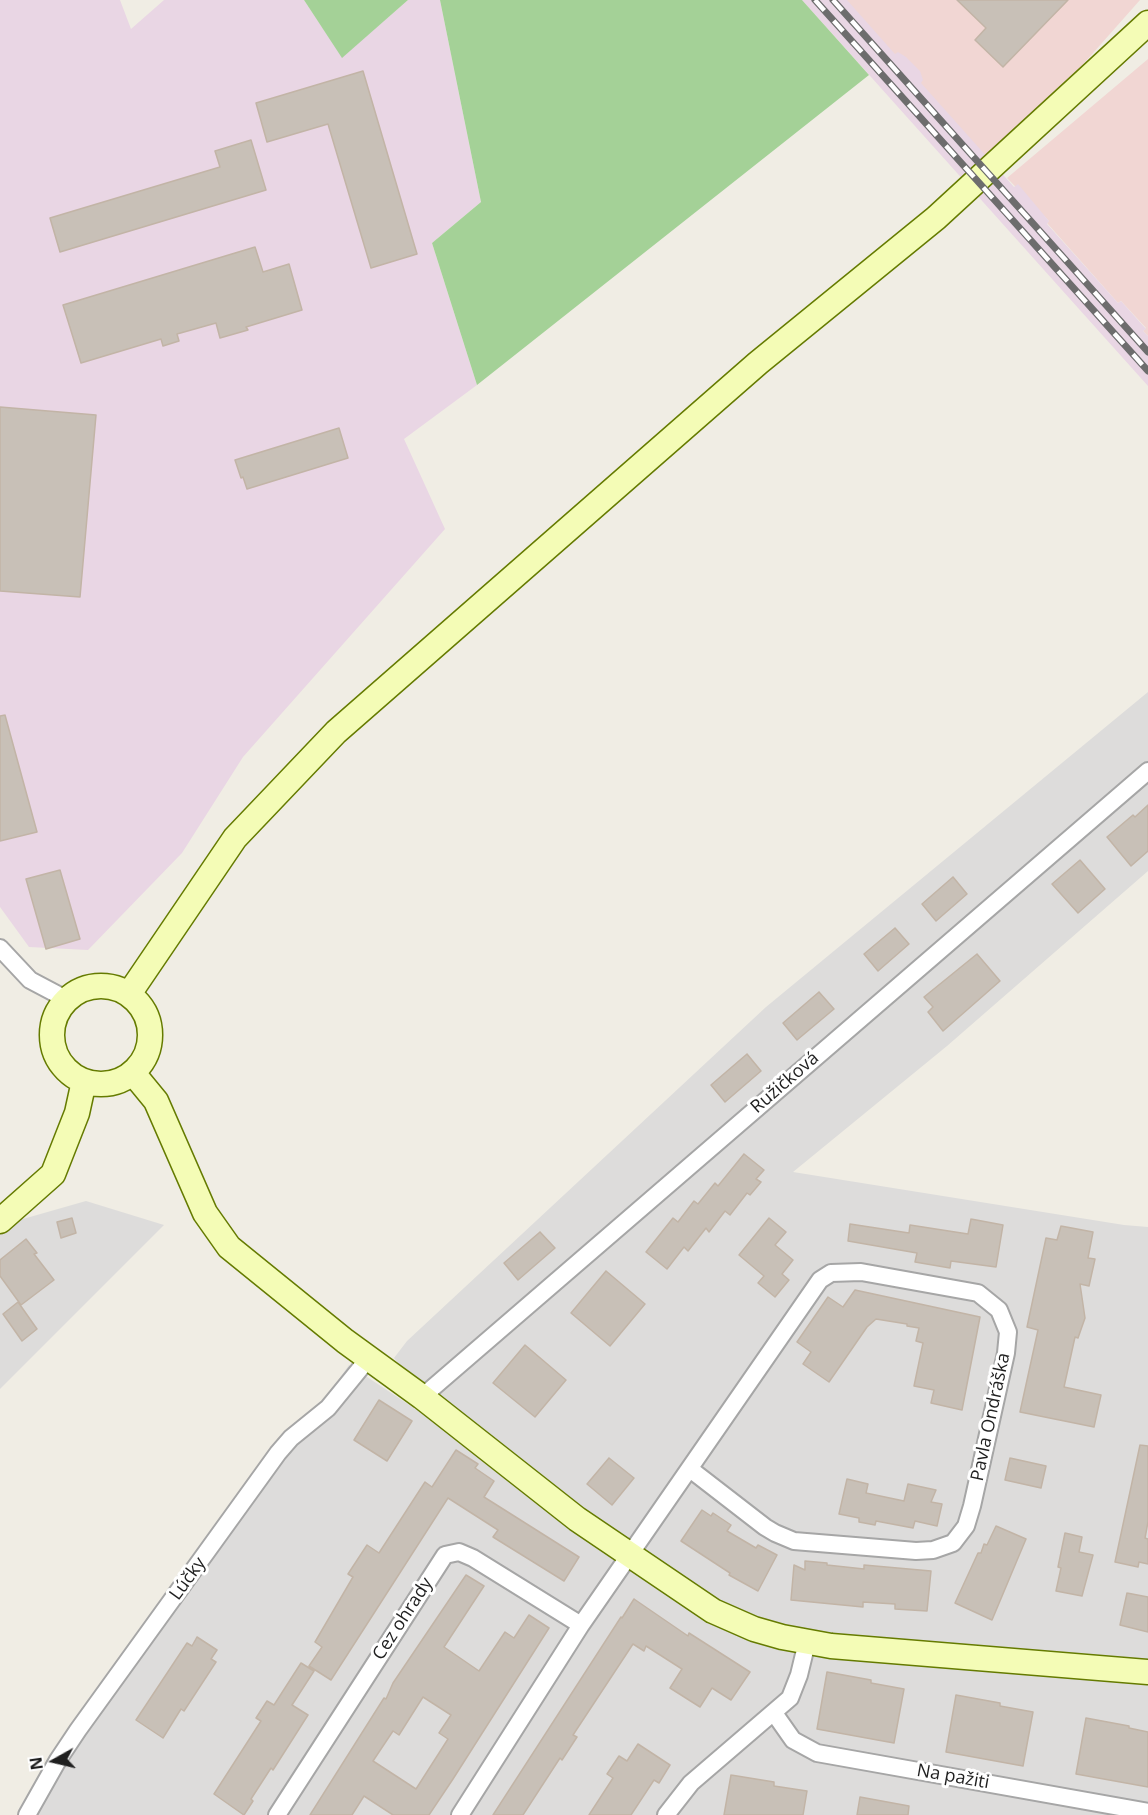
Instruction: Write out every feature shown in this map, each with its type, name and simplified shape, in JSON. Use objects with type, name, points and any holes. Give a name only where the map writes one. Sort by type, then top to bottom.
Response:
[{"type":"street","points":[[129,994],[235,838],[336,732],[758,363],[936,218],[1148,23]]},
{"type":"street","name":"Ružičková","points":[[422,1397],[1148,771]]},
{"type":"street","points":[[0,948],[30,980],[66,999]]},
{"type":"street","points":[[104,985],[129,994],[140,1005],[147,1018],[150,1033],[146,1054],[133,1073],[115,1083],[104,1085],[84,1082],[71,1075],[61,1065],[54,1052],[51,1038],[52,1024],[57,1011],[66,999],[90,986],[104,985]]},
{"type":"street","points":[[133,1073],[156,1101],[205,1214],[229,1247],[369,1359],[422,1397],[577,1519],[712,1611],[754,1629],[807,1642],[890,1652],[1148,1672]]},
{"type":"street","points":[[0,1221],[53,1174],[77,1113],[84,1082]]},
{"type":"street","name":"Pavla Ondráška","points":[[630,1555],[820,1280],[831,1273],[861,1272],[978,1293],[999,1310],[1008,1332],[1006,1353],[972,1506],[966,1526],[953,1543],[933,1550],[916,1551],[794,1541],[765,1527],[690,1469]]},
{"type":"street","name":"Lúčky","points":[[27,1815],[78,1730],[278,1453],[291,1438],[328,1408],[369,1359]]},
{"type":"street","name":"Cez ohrady","points":[[277,1815],[445,1556],[459,1552],[474,1558],[581,1625]]},
{"type":"street","points":[[460,1815],[581,1625],[630,1555]]},
{"type":"street","points":[[666,1815],[692,1783],[790,1698],[795,1689],[807,1642]]},
{"type":"street","name":"Na pažiti","points":[[774,1713],[793,1740],[817,1753],[1148,1812]]},
{"type":"shaded area","points":[[0,0],[120,0],[131,29],[164,0],[304,0],[342,57],[408,0],[440,0],[481,202],[432,243],[477,385],[404,439],[445,529],[243,757],[182,853],[88,950],[29,947],[0,907]]},
{"type":"shaded area","points":[[802,0],[847,0],[895,54],[898,52],[906,57],[920,71],[923,80],[921,83],[1014,187],[1018,184],[1049,221],[1047,224],[1118,303],[1121,301],[1146,329],[1143,331],[1148,336],[1148,386]]},
{"type":"shaded area","points":[[842,0],[1140,0],[993,166]]},
{"type":"shaded area","points":[[1148,59],[1148,336],[1143,331],[1146,328],[1121,301],[1118,303],[1047,223],[1049,221],[1007,178]]},
{"type":"shaded area","points":[[1148,692],[1148,871],[947,1046],[793,1172],[1148,1227],[1148,1815],[26,1815],[349,1365],[435,1422],[441,1411],[394,1358],[407,1341],[766,1007]]},
{"type":"shaded area","points":[[86,1201],[164,1225],[0,1389],[0,1232],[16,1221]]},
{"type":"green space","points":[[304,0],[408,0],[342,58]]},
{"type":"green space","points":[[440,0],[802,0],[869,75],[477,385],[432,243],[481,202]]},
{"type":"building","points":[[957,0],[1068,0],[1003,67],[975,40],[986,28]]},
{"type":"building","points":[[363,71],[417,254],[371,268],[328,124],[267,142],[256,103]]},
{"type":"building","points":[[251,140],[266,190],[60,252],[50,218],[220,167],[215,151]]},
{"type":"building","points":[[255,247],[263,272],[289,264],[302,310],[246,327],[248,330],[220,338],[216,323],[177,334],[179,341],[163,346],[161,339],[81,363],[63,305]]},
{"type":"building","points":[[0,407],[96,415],[80,597],[0,591]]},
{"type":"building","points":[[339,428],[348,458],[247,489],[235,460]]},
{"type":"building","points":[[5,715],[37,832],[0,841],[0,716]]},
{"type":"building","points":[[1148,805],[1148,851],[1131,866],[1107,837]]},
{"type":"building","points":[[1080,860],[1105,889],[1078,913],[1052,884]]},
{"type":"building","points":[[60,870],[80,939],[46,949],[26,879]]},
{"type":"building","points":[[953,877],[967,894],[936,921],[922,904]]},
{"type":"building","points":[[895,928],[909,944],[878,971],[864,954]]},
{"type":"building","points":[[977,954],[1000,981],[943,1031],[928,1012],[933,1007],[924,997]]},
{"type":"building","points":[[819,992],[834,1009],[797,1040],[783,1023]]},
{"type":"building","points":[[747,1054],[761,1071],[725,1102],[711,1085]]},
{"type":"building","points":[[744,1154],[764,1170],[756,1179],[761,1182],[750,1195],[747,1193],[730,1215],[725,1211],[709,1232],[706,1228],[688,1251],[684,1247],[667,1269],[646,1252],[673,1218],[678,1222],[694,1201],[698,1204],[715,1183],[718,1186]]},
{"type":"building","points":[[72,1218],[76,1233],[61,1238],[57,1222]]},
{"type":"building","points":[[769,1218],[786,1232],[775,1245],[793,1260],[782,1274],[789,1280],[775,1297],[758,1283],[764,1276],[739,1255]]},
{"type":"building","points":[[971,1219],[1003,1225],[996,1267],[951,1261],[950,1268],[915,1262],[917,1253],[848,1241],[850,1224],[909,1233],[910,1225],[968,1234]]},
{"type":"building","points":[[1061,1226],[1093,1232],[1088,1258],[1095,1259],[1089,1286],[1080,1284],[1085,1318],[1078,1338],[1075,1337],[1064,1387],[1101,1395],[1094,1427],[1020,1412],[1038,1330],[1027,1327],[1046,1238],[1057,1240]]},
{"type":"building","points":[[540,1232],[555,1248],[518,1280],[504,1263]]},
{"type":"building","points":[[26,1239],[37,1253],[34,1254],[54,1280],[21,1305],[0,1276],[0,1260]]},
{"type":"building","points":[[606,1271],[645,1304],[610,1346],[571,1313]]},
{"type":"building","points":[[855,1290],[980,1317],[962,1410],[931,1403],[934,1390],[914,1386],[923,1343],[916,1341],[919,1328],[907,1326],[907,1324],[876,1319],[867,1327],[829,1382],[803,1364],[811,1352],[797,1342],[828,1297],[843,1307]]},
{"type":"building","points":[[18,1302],[37,1329],[22,1341],[3,1314]]},
{"type":"building","points":[[525,1345],[566,1380],[535,1417],[493,1383]]},
{"type":"building","points":[[379,1400],[412,1421],[387,1461],[354,1440]]},
{"type":"building","points":[[1140,1445],[1148,1446],[1148,1522],[1145,1538],[1148,1539],[1148,1564],[1139,1562],[1138,1567],[1115,1562]]},
{"type":"building","points":[[456,1450],[478,1464],[475,1468],[494,1481],[484,1497],[579,1557],[564,1581],[493,1537],[498,1530],[448,1498],[331,1680],[309,1666],[322,1647],[315,1642],[353,1577],[348,1574],[367,1545],[379,1553],[425,1482],[432,1487]]},
{"type":"building","points":[[609,1458],[634,1478],[612,1505],[587,1484]]},
{"type":"building","points":[[1010,1458],[1046,1466],[1041,1488],[1005,1480]]},
{"type":"building","points":[[847,1479],[868,1484],[866,1493],[904,1501],[908,1484],[936,1490],[931,1502],[942,1504],[937,1526],[915,1521],[913,1528],[876,1521],[875,1525],[859,1522],[859,1518],[839,1514]]},
{"type":"building","points":[[702,1510],[711,1516],[713,1513],[731,1525],[727,1531],[756,1548],[758,1545],[777,1555],[758,1591],[729,1575],[730,1573],[681,1541]]},
{"type":"building","points":[[996,1526],[1026,1539],[992,1620],[955,1603],[978,1553],[981,1553],[984,1544],[987,1545]]},
{"type":"building","points":[[1065,1533],[1082,1537],[1079,1552],[1093,1555],[1082,1596],[1056,1591]]},
{"type":"building","points":[[805,1561],[864,1569],[864,1565],[931,1571],[927,1611],[895,1609],[895,1604],[863,1602],[863,1607],[791,1600],[794,1565],[805,1570]]},
{"type":"building","points":[[466,1575],[484,1586],[444,1647],[479,1671],[505,1632],[514,1638],[529,1615],[549,1628],[429,1815],[393,1815],[364,1796],[352,1815],[310,1815],[384,1698],[386,1699],[393,1683]],"holes":[[[423,1697],[451,1715],[439,1733],[448,1739],[416,1789],[373,1761],[393,1731],[399,1735]]]},
{"type":"building","points":[[1127,1593],[1148,1597],[1148,1632],[1120,1625]]},
{"type":"building","points":[[634,1599],[688,1636],[689,1633],[750,1672],[731,1700],[712,1688],[700,1707],[670,1688],[682,1669],[646,1646],[644,1651],[633,1644],[573,1735],[577,1737],[562,1760],[560,1758],[523,1815],[493,1815],[621,1617]]},
{"type":"building","points":[[197,1637],[217,1650],[211,1659],[216,1662],[184,1711],[181,1709],[163,1738],[136,1720],[187,1643],[192,1646]]},
{"type":"building","points":[[301,1663],[314,1671],[292,1705],[308,1715],[273,1770],[271,1768],[251,1799],[253,1801],[244,1815],[214,1794],[261,1721],[256,1718],[267,1701],[274,1705]]},
{"type":"building","points":[[827,1672],[904,1689],[894,1743],[817,1729]]},
{"type":"building","points":[[956,1695],[1033,1712],[1023,1766],[946,1752]]},
{"type":"building","points":[[1086,1718],[1148,1732],[1148,1787],[1076,1774]]},
{"type":"building","points":[[638,1744],[670,1765],[659,1783],[654,1780],[631,1815],[589,1815],[613,1778],[607,1774],[619,1756],[627,1761]]},
{"type":"building","points":[[731,1775],[774,1782],[774,1786],[807,1791],[803,1815],[724,1815]]},
{"type":"building","points":[[860,1797],[909,1806],[908,1815],[857,1815]]},
{"type":"railway","points":[[815,0],[1148,371]]},
{"type":"railway","points":[[833,0],[1148,352]]}]
